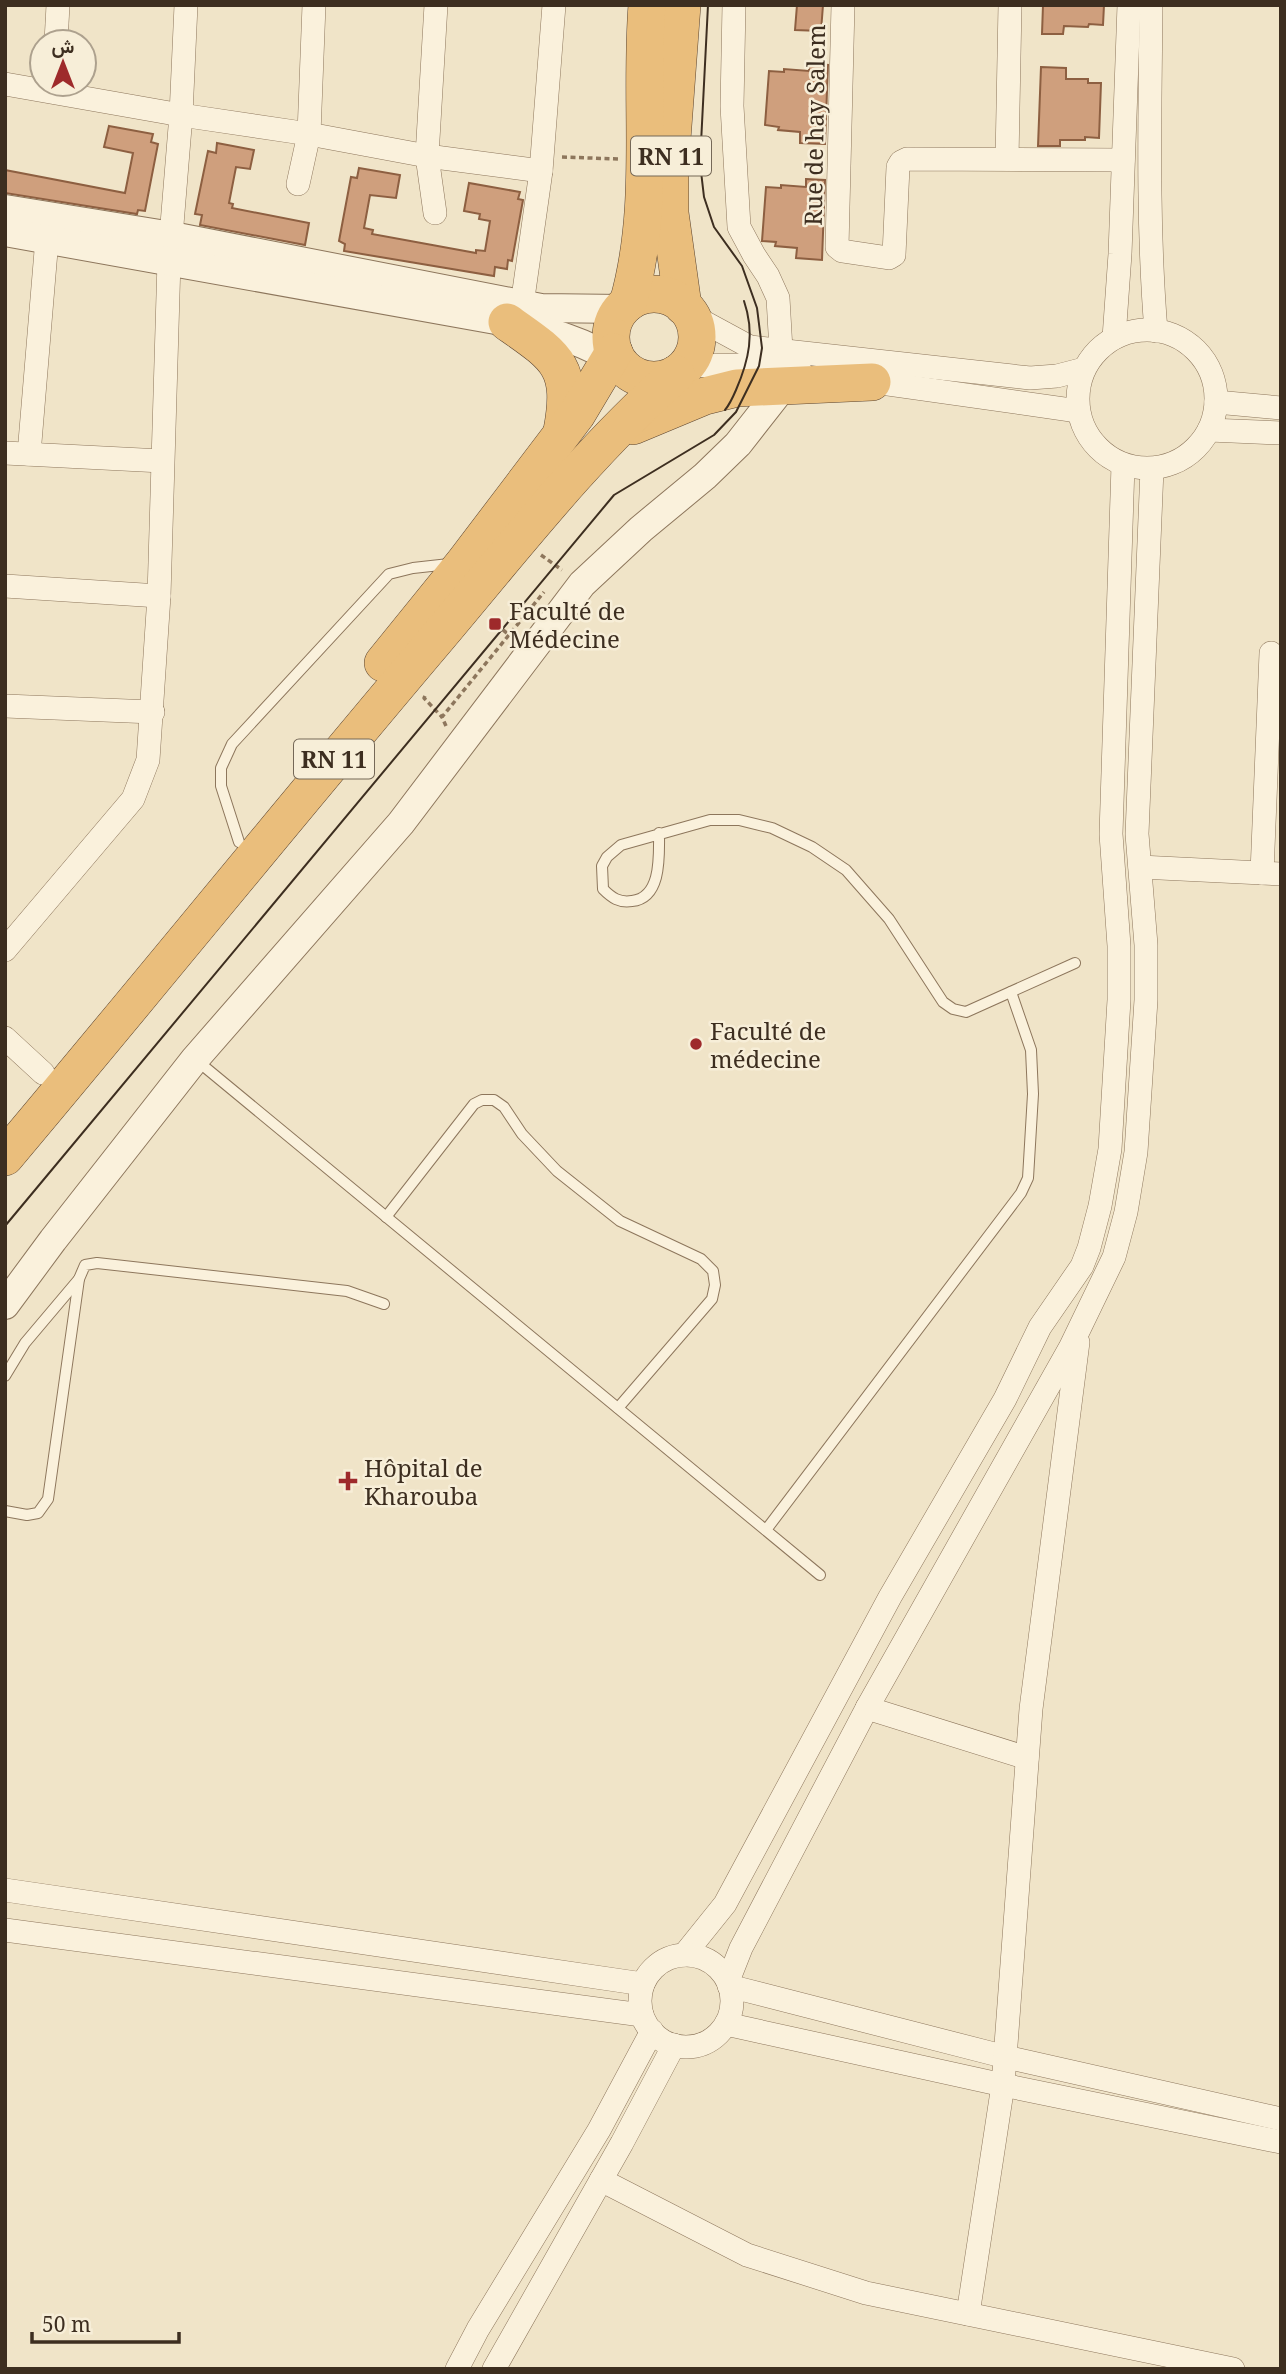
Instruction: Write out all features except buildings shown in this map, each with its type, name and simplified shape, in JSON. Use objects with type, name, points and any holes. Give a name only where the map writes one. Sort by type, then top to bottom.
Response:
[{"type":"highway","name":"RN 11","points":[[625,306],[636,276],[645,216],[647,5]]},
{"type":"highway","name":"RN 11","points":[[682,5],[670,166],[670,213],[687,310]]},
{"type":"highway","points":[[650,295],[673,299],[687,310],[695,325],[696,347],[681,370],[654,380],[643,379],[632,374],[616,359],[612,331],[615,320],[625,306],[650,295]]},
{"type":"highway","points":[[515,313],[559,366],[567,392],[562,434]]},
{"type":"highway","name":"RN 11","points":[[5,1117],[239,842],[464,563],[616,359]]},
{"type":"highway","points":[[610,437],[672,408],[737,388],[783,367],[872,382]]},
{"type":"highway","name":"RN 11","points":[[5,1157],[324,771],[610,437],[633,412],[681,370]]},
{"type":"street","points":[[57,28],[58,5]]},
{"type":"street","points":[[5,950],[133,799],[148,760],[159,596],[170,249],[181,115],[186,5]]},
{"type":"street","points":[[298,184],[309,134],[314,5]]},
{"type":"street","points":[[435,214],[427,156],[436,5]]},
{"type":"street","points":[[515,313],[541,171],[554,5]]},
{"type":"street","points":[[5,1305],[195,1059],[401,823],[582,584],[738,444],[783,367],[778,298],[739,227],[732,106],[734,5]]},
{"type":"street","name":"Rue de hay Salem","points":[[843,5],[837,247],[842,251],[889,258],[894,255],[898,167],[907,159],[1123,160]]},
{"type":"street","points":[[1007,159],[1010,5]]},
{"type":"street","points":[[1114,338],[1129,5]]},
{"type":"street","points":[[1151,5],[1149,213],[1156,331]]},
{"type":"street","points":[[5,84],[28,86]]},
{"type":"street","points":[[98,97],[181,115],[309,134],[427,156],[541,171]]},
{"type":"street","points":[[5,209],[170,249],[515,313],[616,359]]},
{"type":"street","points":[[5,232],[47,239],[170,249]]},
{"type":"street","points":[[29,454],[47,239]]},
{"type":"street","points":[[515,313],[625,306]]},
{"type":"street","points":[[687,310],[783,367],[1030,377],[1057,376],[1084,369]]},
{"type":"street","points":[[1135,331],[1156,331],[1170,334],[1195,349],[1211,373],[1216,402],[1209,430],[1202,442],[1185,457],[1152,469],[1123,464],[1110,458],[1094,444],[1082,425],[1078,411],[1079,383],[1092,357],[1114,338],[1135,331]]},
{"type":"street","points":[[681,370],[747,365],[1078,411]]},
{"type":"street","points":[[1216,402],[1281,408]]},
{"type":"street","points":[[1209,430],[1281,433]]},
{"type":"street","points":[[5,453],[162,461]]},
{"type":"street","points":[[684,1955],[726,1904],[890,1597],[1005,1399],[1040,1327],[1082,1266],[1089,1248],[1110,1149],[1116,1054],[1119,946],[1111,834],[1123,464]]},
{"type":"street","points":[[729,1983],[741,1948],[867,1708],[1080,1329],[1114,1257],[1126,1212],[1136,1152],[1146,1000],[1146,945],[1137,834],[1152,469]]},
{"type":"street","points":[[5,586],[159,596]]},
{"type":"street","points":[[1140,867],[1272,873],[1271,653]]},
{"type":"street","points":[[5,706],[153,712]]},
{"type":"street","points":[[5,1038],[43,1073]]},
{"type":"street","points":[[1068,1286],[1094,1302]]},
{"type":"street","points":[[968,2314],[1003,2085],[1031,1709],[1080,1329]]},
{"type":"street","points":[[867,1708],[1027,1758]]},
{"type":"street","points":[[5,1890],[643,1984]]},
{"type":"street","points":[[203,1958],[209,1922]]},
{"type":"street","points":[[5,1930],[647,2023]]},
{"type":"street","points":[[684,1955],[708,1960],[719,1968],[729,1983],[732,2010],[726,2024],[704,2043],[689,2047],[674,2045],[660,2039],[647,2023],[640,1999],[643,1984],[651,1971],[663,1961],[684,1955]]},
{"type":"street","points":[[729,1983],[1006,2057],[1281,2119]]},
{"type":"street","points":[[457,2369],[478,2329],[599,2130],[647,2023]]},
{"type":"street","points":[[726,2024],[1281,2142]]},
{"type":"street","points":[[494,2369],[622,2143],[674,2045]]},
{"type":"street","points":[[599,2130],[622,2143]]},
{"type":"street","points":[[601,2180],[747,2255],[866,2293],[1233,2369]]},
{"type":"lane","points":[[239,842],[221,786],[221,768],[232,744],[389,574],[413,568],[464,563]]},
{"type":"lane","points":[[659,833],[659,867],[652,887],[638,901],[623,902],[611,897],[603,888],[602,866],[607,857],[621,845],[659,833],[710,820],[739,820],[772,828],[812,847],[846,870],[889,919],[943,1002],[953,1009],[966,1012],[1076,963]]},
{"type":"lane","points":[[766,1530],[1021,1193],[1028,1178],[1033,1094],[1031,1050],[1011,992]]},
{"type":"lane","points":[[195,1059],[820,1575]]},
{"type":"lane","points":[[386,1217],[474,1104],[482,1100],[494,1100],[504,1107],[522,1134],[557,1171],[620,1221],[701,1259],[712,1271],[715,1285],[712,1298],[618,1408]]},
{"type":"lane","points":[[5,1511],[27,1515],[38,1513],[48,1499],[79,1279],[85,1265],[97,1263],[347,1291],[384,1304]]},
{"type":"lane","points":[[5,1376],[25,1343],[79,1279]]},
{"type":"path","points":[[568,157],[608,158]]},
{"type":"path","points":[[442,717],[509,635],[488,618]]},
{"type":"path","points":[[432,688],[424,698],[442,717],[457,750]]},
{"type":"tram line","points":[[5,1226],[614,495],[714,435],[736,412],[759,366],[762,348],[757,308],[742,266],[714,227],[704,197],[700,163],[708,5]]},
{"type":"tram line","points":[[725,410],[736,390],[749,346],[749,324],[744,301]]},
{"type":"place","name":"Faculté de Médecine","points":[[495,624]]},
{"type":"place","name":"Faculté de médecine","points":[[696,1044]]},
{"type":"place","name":"Hôpital de Kharouba","points":[[348,1481]]}]
